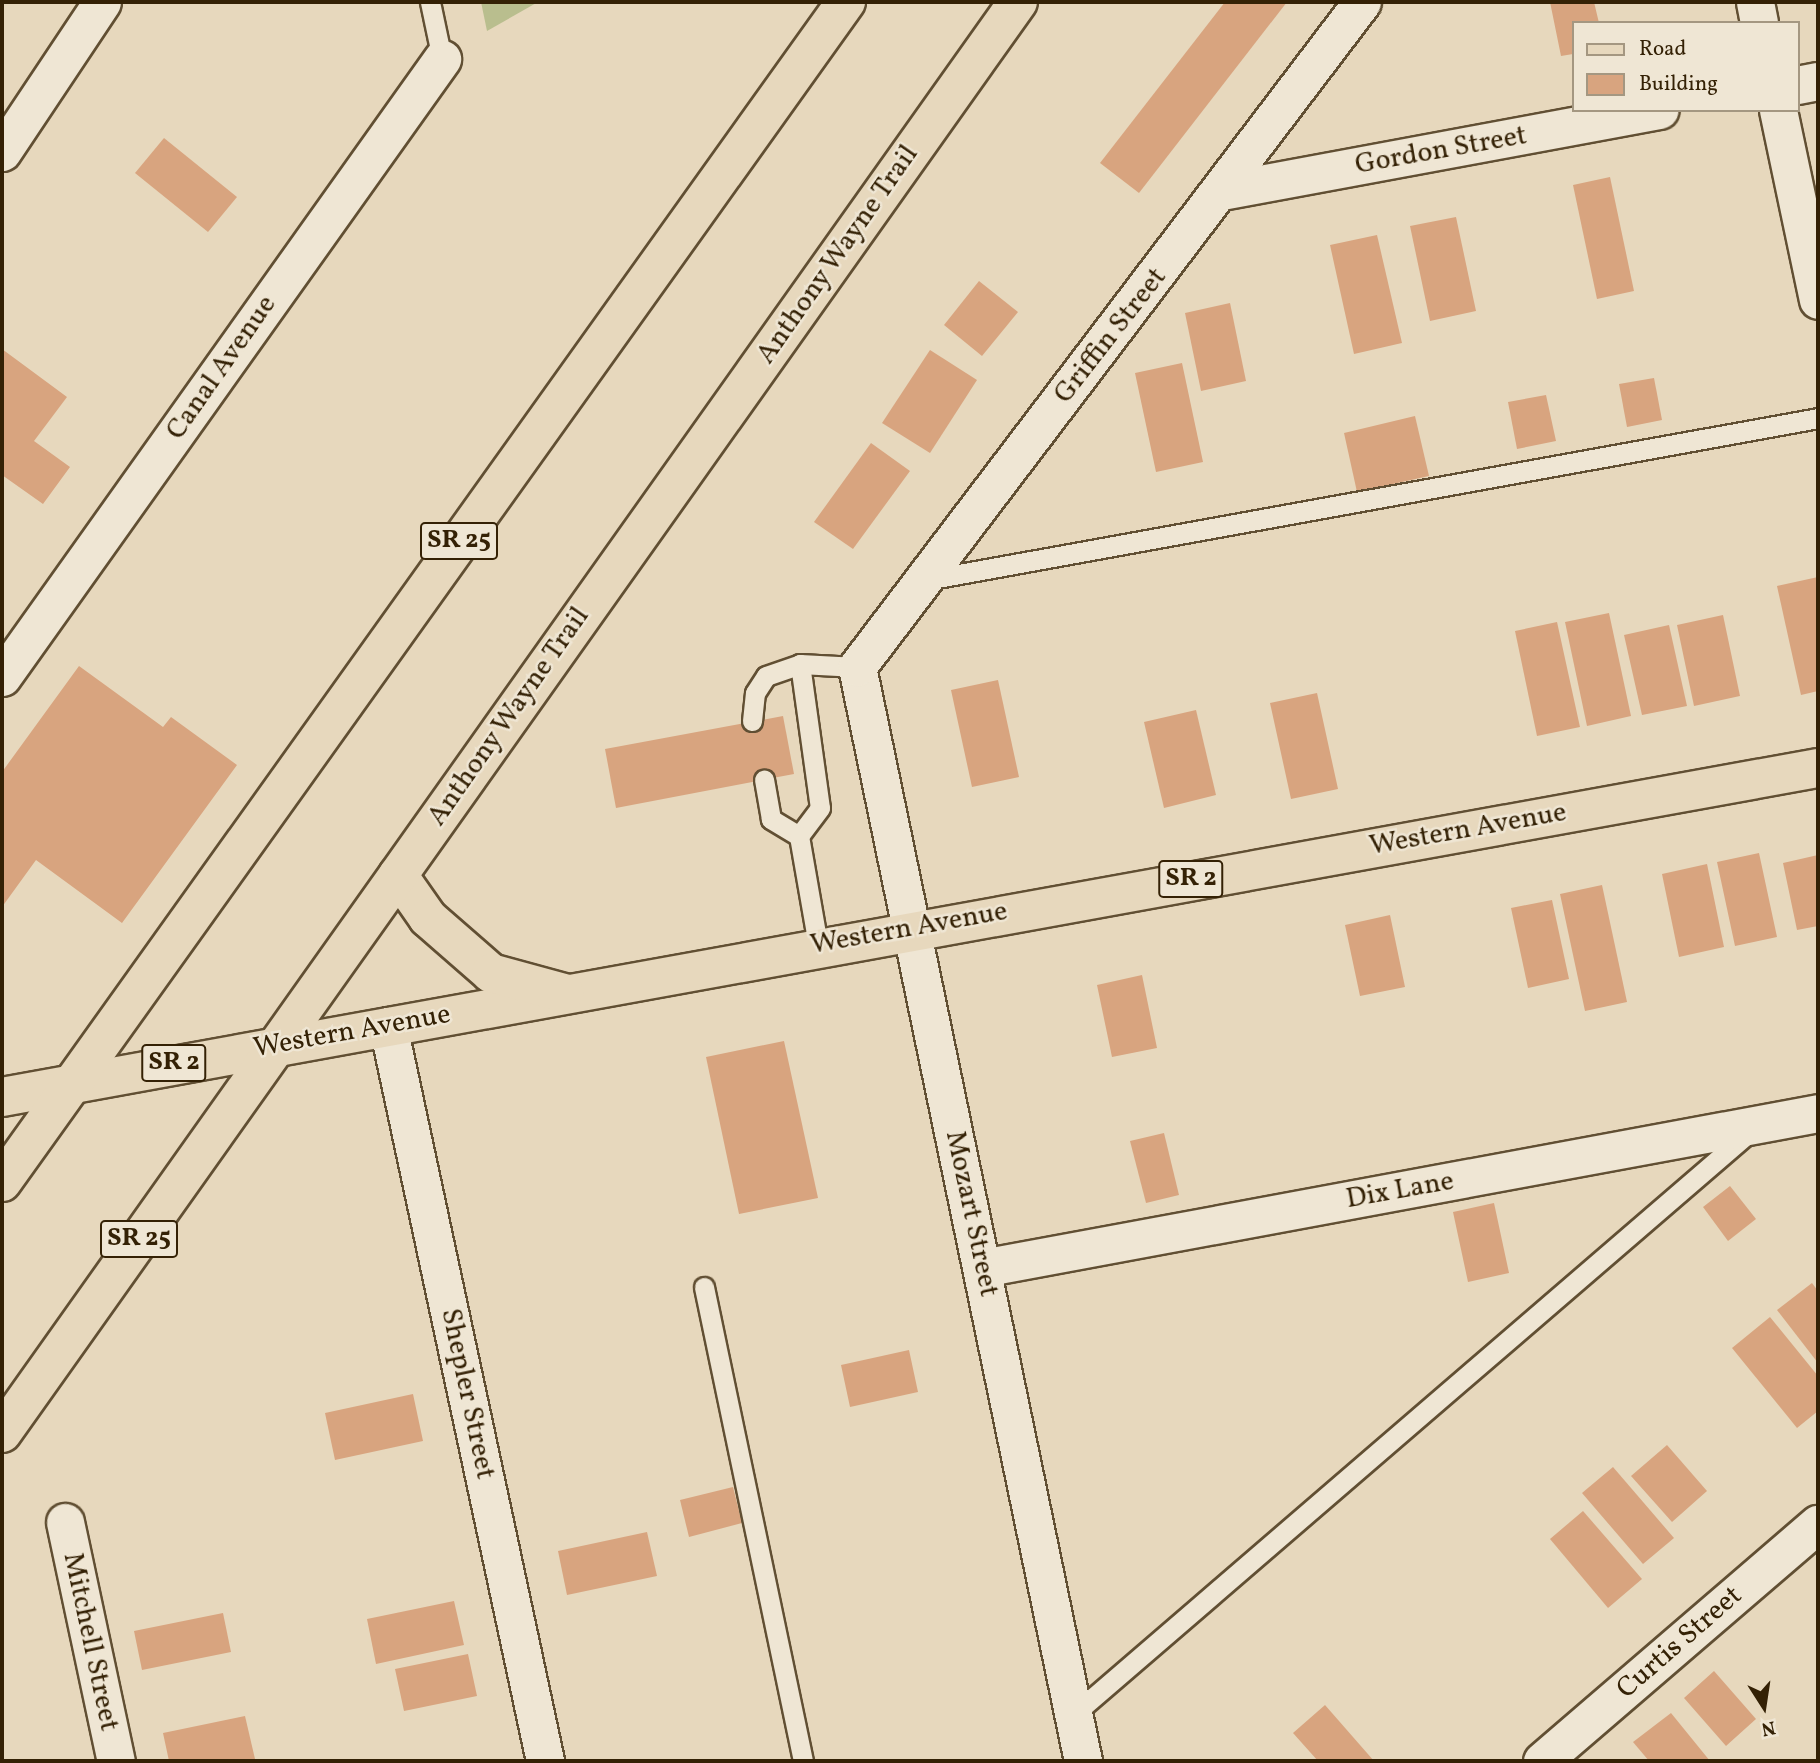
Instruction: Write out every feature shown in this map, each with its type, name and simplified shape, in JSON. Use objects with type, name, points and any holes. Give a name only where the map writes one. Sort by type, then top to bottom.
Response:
[{"type":"main road","name":"SR 25","points":[[2,1182],[846,2]]},
{"type":"main road","name":"Anthony Wayne Trail","points":[[2,1433],[1018,2]]},
{"type":"main road","name":"Western Avenue","points":[[2,1097],[73,1081],[388,1026],[911,928],[1818,768]]},
{"type":"main road","points":[[398,875],[428,918],[491,973],[564,993]]},
{"type":"street","points":[[2,152],[102,2]]},
{"type":"street","name":"Griffin Street","points":[[857,667],[1222,191],[1362,2]]},
{"type":"street","points":[[1755,2],[1759,21]]},
{"type":"street","name":"Canal Avenue","points":[[2,677],[442,59]]},
{"type":"street","points":[[1799,85],[1818,81]]},
{"type":"street","name":"Gordon Street","points":[[1222,191],[1649,112]]},
{"type":"street","points":[[1778,112],[1818,300]]},
{"type":"street","name":"Mozart Street","points":[[857,667],[1083,1761]]},
{"type":"street","name":"Shepler Street","points":[[388,1026],[545,1761]]},
{"type":"street","name":"Dix Lane","points":[[982,1268],[1818,1113]]},
{"type":"street","name":"Mitchell Street","points":[[65,1522],[116,1761]]},
{"type":"street","name":"Curtis Street","points":[[1542,1761],[1818,1524]]},
{"type":"lane","points":[[430,2],[442,59]]},
{"type":"lane","points":[[922,581],[1818,418]]},
{"type":"lane","points":[[752,721],[755,693],[766,676],[800,664],[857,667]]},
{"type":"lane","points":[[800,664],[820,808],[799,836],[818,945]]},
{"type":"lane","points":[[764,780],[771,819],[799,836]]},
{"type":"lane","points":[[1074,1714],[1759,1124]]},
{"type":"lane","points":[[704,1287],[803,1761]]},
{"type":"green space","points":[[481,2],[538,2],[487,31]]},
{"type":"building","points":[[1225,2],[1287,2],[1139,193],[1100,163]]},
{"type":"building","points":[[1550,2],[1594,2],[1599,21],[1572,21],[1572,54],[1561,56]]},
{"type":"building","points":[[164,138],[237,197],[208,232],[135,173]]},
{"type":"building","points":[[1610,177],[1634,291],[1597,299],[1573,185]]},
{"type":"building","points":[[1456,217],[1476,311],[1430,321],[1410,226]]},
{"type":"building","points":[[1377,235],[1402,343],[1354,354],[1330,245]]},
{"type":"building","points":[[979,281],[1018,312],[982,356],[944,325]]},
{"type":"building","points":[[1230,303],[1246,381],[1201,391],[1185,313]]},
{"type":"building","points":[[2,349],[67,397],[34,441],[70,467],[43,504],[2,475]]},
{"type":"building","points":[[930,350],[977,380],[930,453],[882,423]]},
{"type":"building","points":[[1182,363],[1203,462],[1156,472],[1135,373]]},
{"type":"building","points":[[1654,378],[1662,420],[1627,427],[1619,384]]},
{"type":"building","points":[[1546,395],[1556,441],[1517,449],[1508,402]]},
{"type":"building","points":[[1415,416],[1429,476],[1357,492],[1344,433]]},
{"type":"building","points":[[871,443],[910,471],[853,549],[814,522]]},
{"type":"building","points":[[1818,577],[1818,691],[1801,695],[1777,586]]},
{"type":"building","points":[[1609,613],[1631,716],[1587,726],[1565,622]]},
{"type":"building","points":[[1723,615],[1740,696],[1694,706],[1677,625]]},
{"type":"building","points":[[1557,622],[1580,727],[1537,736],[1515,631]]},
{"type":"building","points":[[1669,625],[1687,706],[1642,715],[1624,635]]},
{"type":"building","points":[[79,666],[163,727],[171,717],[237,765],[122,923],[36,860],[2,907],[2,772]]},
{"type":"building","points":[[998,680],[1019,777],[972,787],[951,690]]},
{"type":"building","points":[[1317,693],[1338,789],[1291,799],[1270,703]]},
{"type":"building","points":[[1196,710],[1216,795],[1164,808],[1144,722]]},
{"type":"building","points":[[783,716],[794,774],[616,808],[605,749]]},
{"type":"building","points":[[1759,853],[1777,937],[1735,946],[1717,862]]},
{"type":"building","points":[[1818,855],[1818,926],[1797,930],[1783,863]]},
{"type":"building","points":[[1707,864],[1724,947],[1679,957],[1662,874]]},
{"type":"building","points":[[1602,885],[1627,1002],[1585,1011],[1560,894]]},
{"type":"building","points":[[1552,900],[1569,979],[1528,988],[1511,908]]},
{"type":"building","points":[[1390,915],[1405,987],[1360,996],[1345,925]]},
{"type":"building","points":[[1142,975],[1157,1048],[1112,1057],[1097,985]]},
{"type":"building","points":[[784,1041],[818,1198],[739,1214],[706,1057]]},
{"type":"building","points":[[1164,1133],[1179,1195],[1146,1203],[1130,1141]]},
{"type":"building","points":[[1730,1186],[1756,1219],[1728,1241],[1703,1207]]},
{"type":"building","points":[[1494,1203],[1509,1273],[1468,1282],[1453,1212]]},
{"type":"building","points":[[1812,1283],[1818,1291],[1818,1363],[1777,1310]]},
{"type":"building","points":[[1770,1317],[1818,1376],[1818,1411],[1797,1428],[1732,1348]]},
{"type":"building","points":[[909,1350],[918,1392],[850,1407],[841,1365]]},
{"type":"building","points":[[413,1394],[423,1441],[335,1460],[325,1413]]},
{"type":"building","points":[[1667,1445],[1707,1491],[1672,1522],[1631,1476]]},
{"type":"building","points":[[1613,1467],[1674,1538],[1643,1564],[1582,1493]]},
{"type":"building","points":[[733,1487],[742,1523],[689,1537],[680,1500]]},
{"type":"building","points":[[1583,1511],[1642,1579],[1608,1608],[1550,1539]]},
{"type":"building","points":[[647,1532],[657,1576],[567,1595],[558,1551]]},
{"type":"building","points":[[454,1601],[464,1645],[376,1664],[367,1619]]},
{"type":"building","points":[[223,1613],[231,1652],[142,1670],[134,1631]]},
{"type":"building","points":[[468,1654],[477,1696],[404,1711],[395,1669]]},
{"type":"building","points":[[1714,1671],[1756,1719],[1726,1746],[1684,1698]]},
{"type":"building","points":[[1325,1705],[1374,1761],[1318,1761],[1293,1733]]},
{"type":"building","points":[[1671,1713],[1710,1761],[1649,1761],[1633,1742]]},
{"type":"building","points":[[245,1716],[255,1759],[169,1761],[163,1733]]}]
